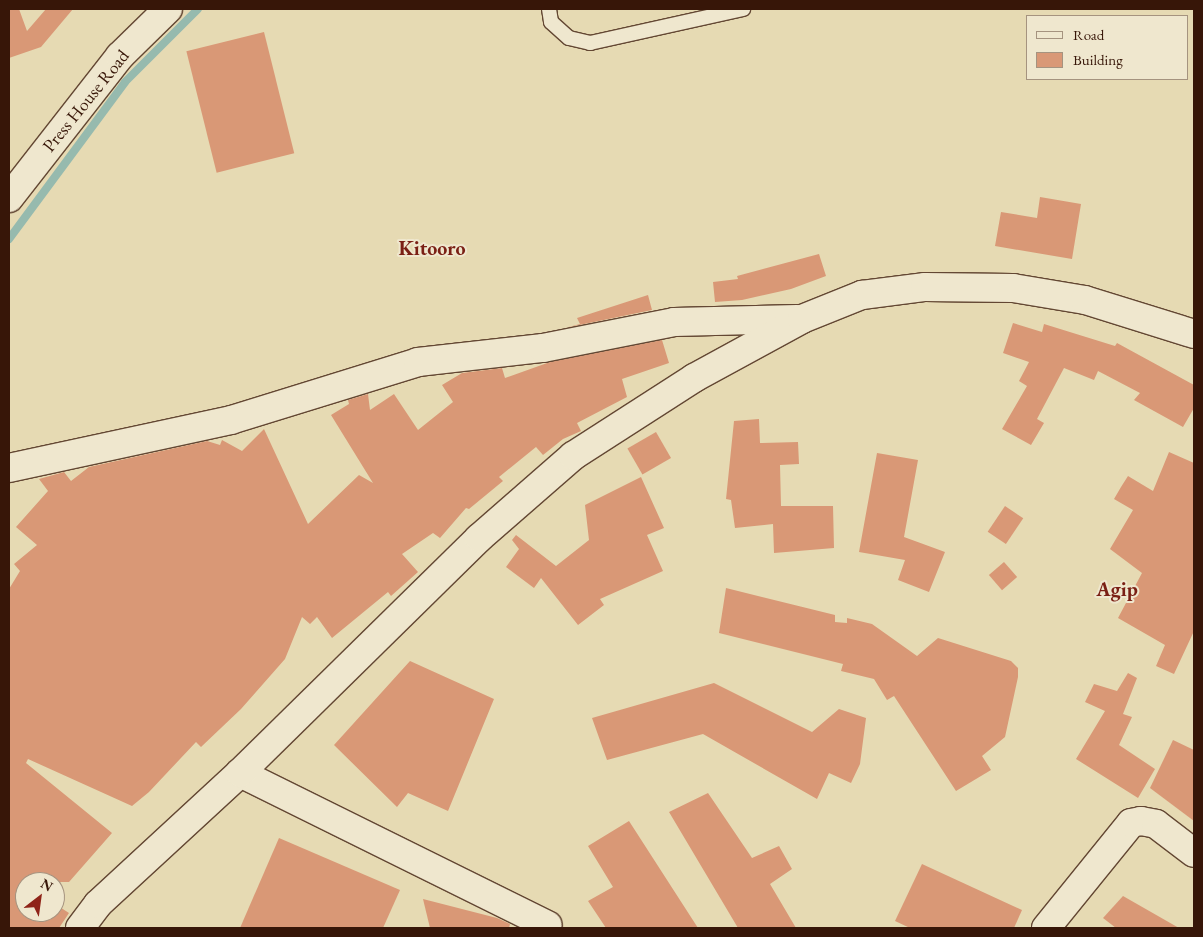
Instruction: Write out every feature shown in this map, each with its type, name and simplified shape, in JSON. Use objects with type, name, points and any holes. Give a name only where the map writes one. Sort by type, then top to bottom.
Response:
[{"type":"street","name":"Press House Road","points":[[9,198],[120,56],[168,9]]},
{"type":"street","points":[[80,928],[98,904],[240,773],[479,538],[573,456],[694,378],[802,319],[862,295],[925,287],[1013,288],[1085,300],[1194,334]]},
{"type":"street","points":[[9,468],[231,420],[418,362],[543,348],[674,322],[802,319]]},
{"type":"street","points":[[240,773],[546,926]]},
{"type":"street","points":[[1046,928],[1131,823],[1141,821],[1156,824],[1194,853]]},
{"type":"lane","points":[[549,9],[551,22],[569,38],[590,43],[743,9]]},
{"type":"building","points":[[9,9],[19,9],[27,31],[46,9],[73,9],[41,47],[9,58]]},
{"type":"building","points":[[264,32],[294,153],[217,173],[186,51]]},
{"type":"building","points":[[1040,197],[1081,204],[1072,259],[995,246],[1001,212],[1037,218]]},
{"type":"building","points":[[819,254],[826,276],[791,289],[742,300],[715,302],[713,282],[738,279],[737,276]]},
{"type":"building","points":[[648,295],[652,310],[565,328],[580,324],[577,318]]},
{"type":"building","points":[[1013,323],[1042,332],[1044,324],[1115,346],[1117,343],[1194,385],[1194,408],[1183,427],[1134,400],[1140,393],[1098,371],[1094,380],[1064,368],[1037,419],[1044,423],[1031,445],[1002,429],[1027,386],[1019,381],[1029,362],[1003,353]]},
{"type":"building","points":[[662,340],[669,363],[622,379],[627,397],[577,423],[581,431],[563,439],[543,455],[536,447],[499,477],[503,481],[469,509],[466,508],[440,538],[433,533],[402,554],[418,572],[391,596],[388,592],[332,638],[317,617],[310,624],[302,617],[285,659],[241,709],[201,747],[196,742],[149,792],[132,806],[28,759],[26,763],[112,833],[69,882],[65,882],[65,872],[15,872],[15,922],[63,922],[59,928],[9,928],[9,589],[20,571],[14,564],[37,545],[16,527],[48,491],[39,479],[64,472],[71,481],[89,467],[207,441],[220,445],[222,440],[242,451],[264,429],[308,524],[359,475],[373,483],[331,415],[349,404],[348,400],[368,394],[370,410],[394,394],[418,430],[453,402],[442,385],[462,373],[502,368],[505,378],[550,362]]},
{"type":"building","points":[[759,419],[760,443],[798,442],[799,464],[780,465],[781,506],[833,506],[834,548],[774,553],[773,524],[735,528],[731,500],[726,499],[734,421]]},
{"type":"building","points":[[656,432],[671,458],[642,474],[627,449]]},
{"type":"building","points":[[1169,452],[1194,463],[1194,631],[1174,674],[1156,666],[1165,645],[1118,618],[1142,573],[1110,549],[1133,510],[1114,499],[1121,487],[1128,476],[1153,491]]},
{"type":"building","points":[[877,453],[918,460],[904,537],[945,552],[929,592],[898,580],[905,560],[859,552]]},
{"type":"building","points":[[641,477],[664,528],[647,535],[663,571],[600,599],[604,605],[578,625],[541,578],[534,588],[506,567],[519,549],[512,540],[516,535],[556,566],[589,540],[585,505]]},
{"type":"building","points":[[1005,506],[1023,518],[1006,544],[988,532]]},
{"type":"building","points":[[1004,562],[1017,577],[1002,590],[989,575]]},
{"type":"building","points":[[726,588],[835,615],[835,622],[847,623],[847,618],[872,624],[917,656],[938,638],[1011,661],[1018,668],[1018,677],[1005,737],[982,756],[991,770],[956,791],[894,696],[887,700],[874,679],[841,671],[843,664],[719,633]]},
{"type":"building","points":[[410,661],[494,699],[448,811],[408,793],[397,807],[334,745]]},
{"type":"building","points":[[1128,673],[1137,678],[1123,714],[1132,717],[1119,745],[1155,769],[1138,798],[1076,759],[1105,711],[1085,702],[1094,684],[1117,691]]},
{"type":"building","points":[[714,683],[812,732],[839,709],[866,718],[860,764],[851,783],[829,773],[817,799],[703,734],[607,760],[592,718]]},
{"type":"building","points":[[1173,740],[1194,750],[1194,821],[1150,788]]},
{"type":"building","points":[[708,793],[752,858],[779,846],[792,869],[770,884],[796,928],[738,928],[669,812]]},
{"type":"building","points":[[629,821],[698,928],[606,928],[588,901],[613,887],[588,846]]},
{"type":"building","points":[[279,838],[400,890],[383,928],[240,928]]},
{"type":"building","points":[[922,864],[1022,910],[1014,928],[910,928],[895,921]]},
{"type":"building","points":[[1123,896],[1179,928],[1116,928],[1103,918]]},
{"type":"building","points":[[423,899],[497,918],[510,924],[509,928],[430,928]]},
{"type":"building","points":[[65,910],[69,913],[65,919]]},
{"type":"waterway","points":[[9,239],[125,82],[198,9]]},
{"type":"district","name":"Kitooro","points":[[432,248]]},
{"type":"district","name":"Agip","points":[[1117,589]]}]
